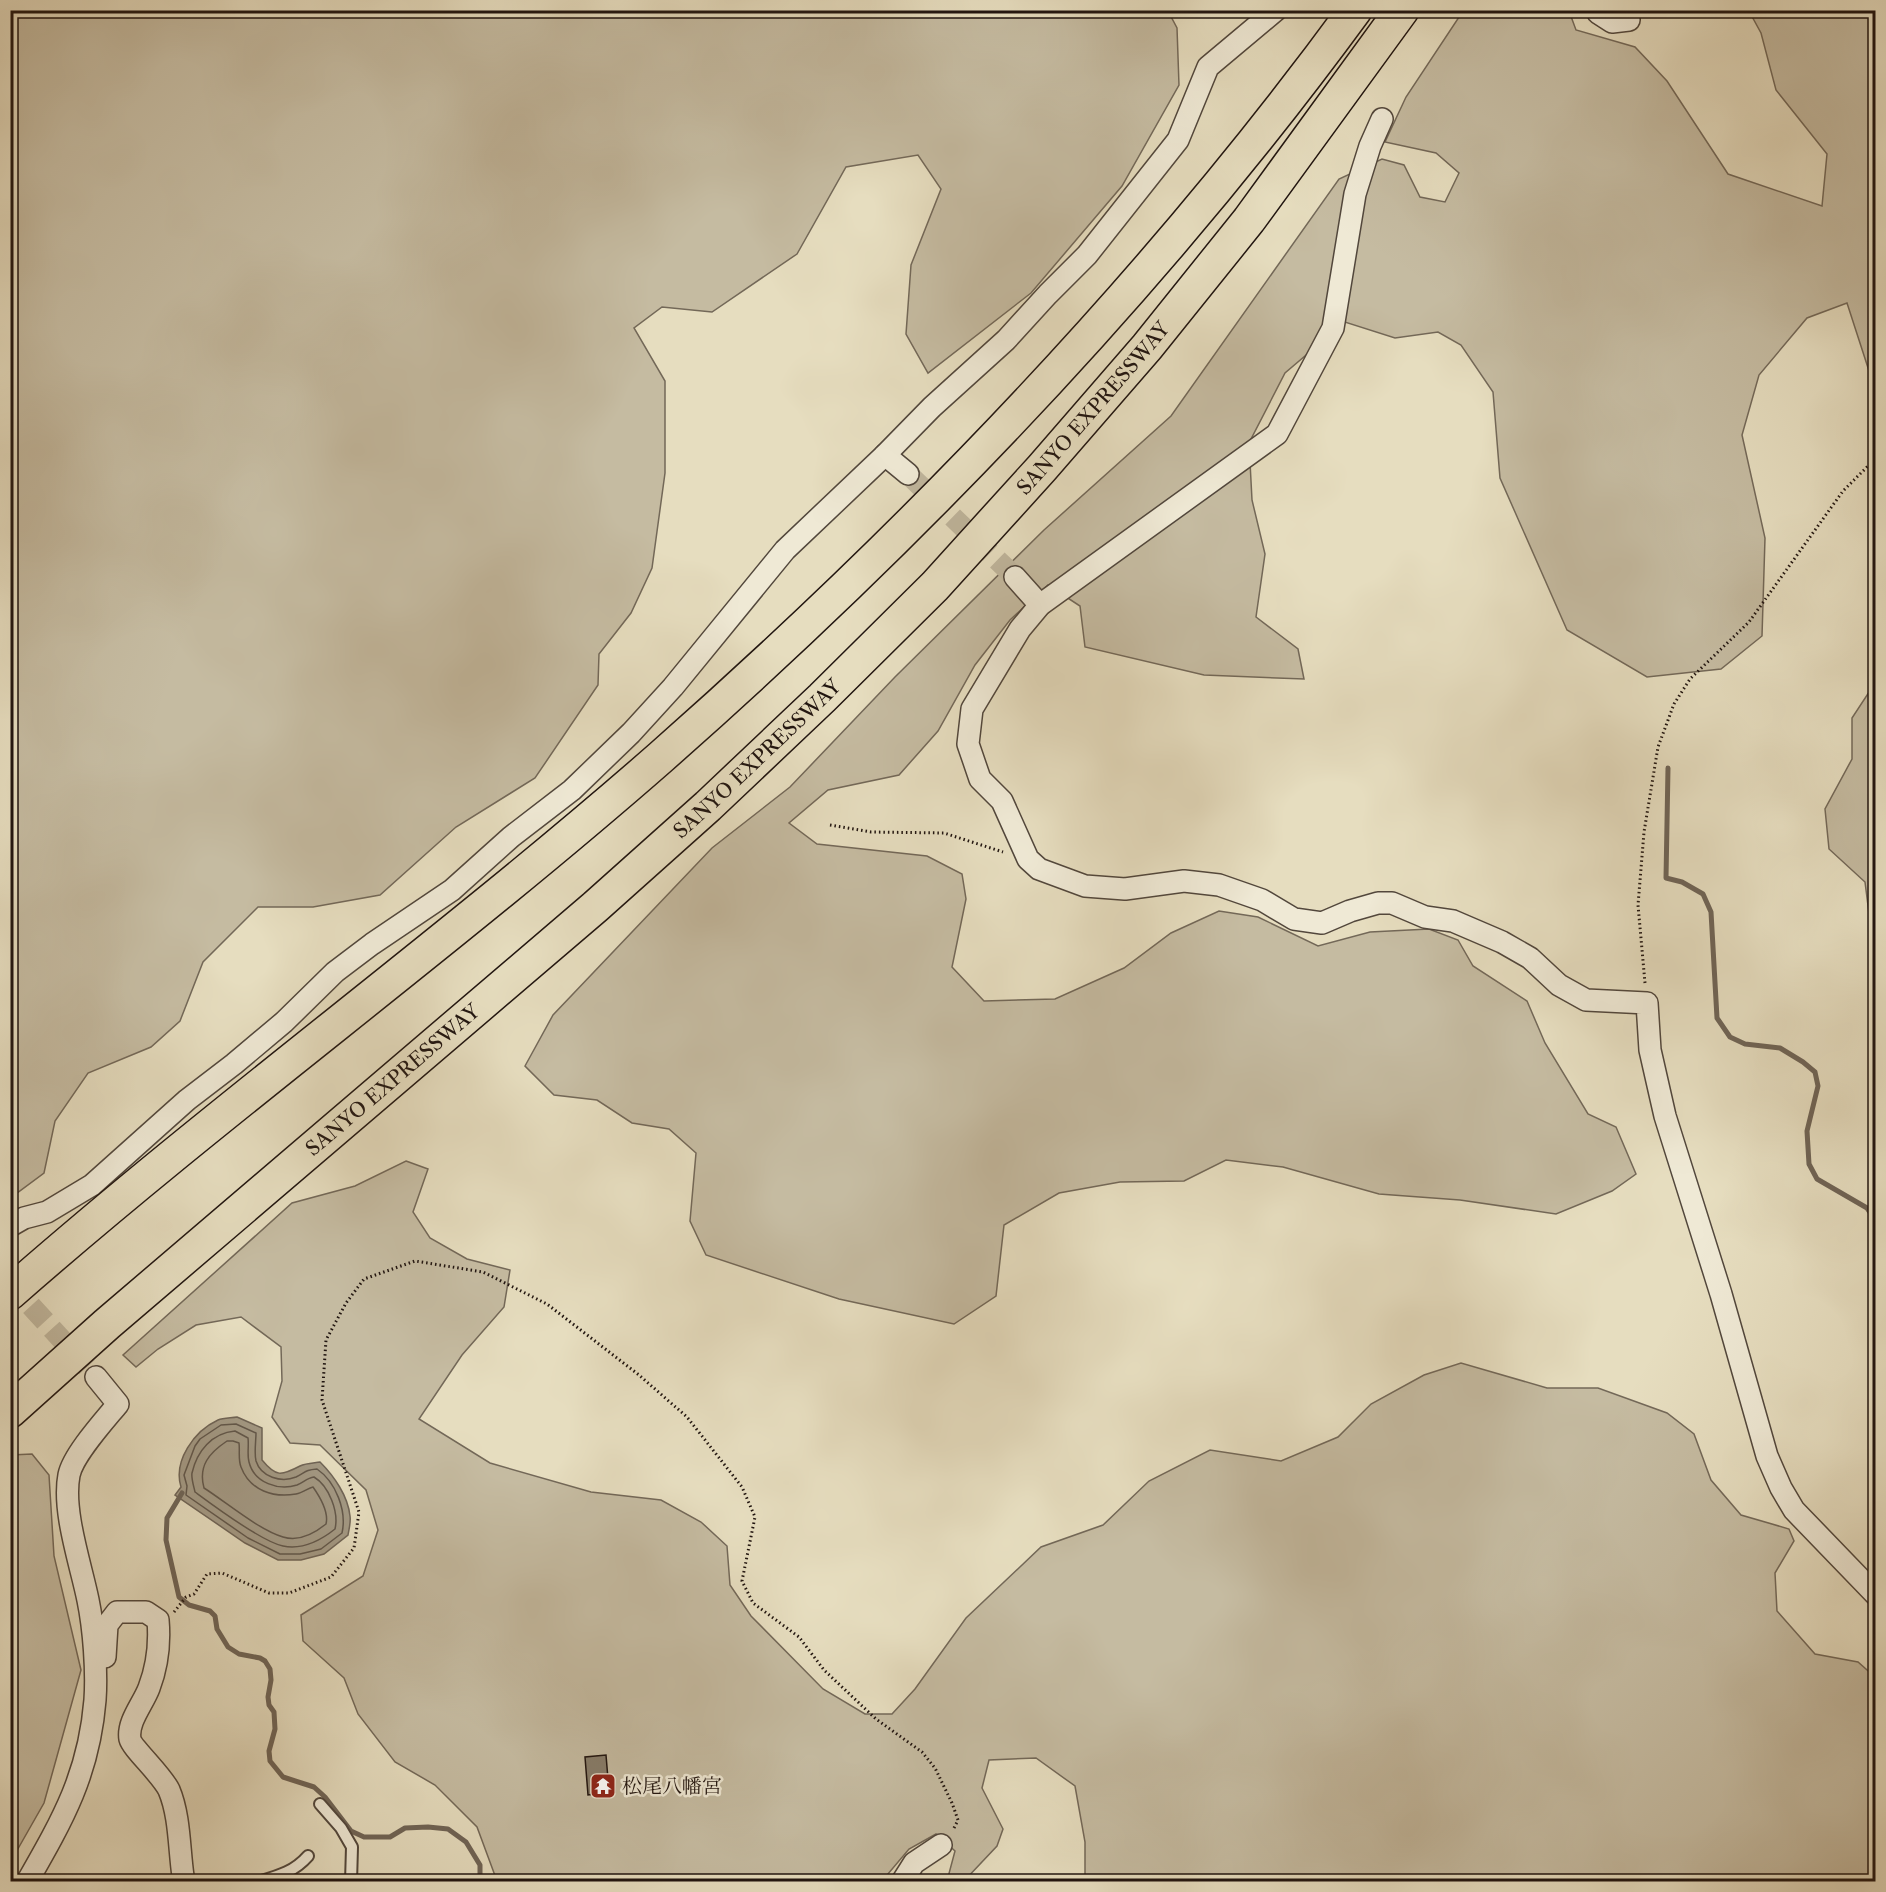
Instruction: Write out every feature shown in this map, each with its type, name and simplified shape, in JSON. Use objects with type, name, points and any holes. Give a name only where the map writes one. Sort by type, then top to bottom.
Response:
[{"type":"highway","points":[[10,1293],[164,1164],[539,859],[657,760],[791,640],[1000,435],[1110,316],[1212,194],[1312,69],[1355,10]]},
{"type":"highway","name":"SANYO EXPRESSWAY","points":[[10,1411],[116,1316],[612,892],[756,760],[935,586],[1147,347],[1249,220],[1402,10]]},
{"type":"street","points":[[10,1226],[24,1218],[47,1212],[92,1185],[187,1100],[284,1022],[335,972],[452,890],[511,837],[572,790],[631,733],[666,695],[785,550],[885,455],[932,406],[1006,340],[1047,294],[1087,255],[1178,140],[1208,67],[1276,10]]},
{"type":"street","points":[[1597,10],[1612,22],[1629,20]]},
{"type":"street","points":[[1382,119],[1370,146],[1355,194],[1333,328],[1277,434],[1040,605],[1020,629],[972,709],[968,744],[980,779],[1002,801],[1028,859],[1039,869],[1085,886],[1125,889],[1184,881],[1219,885],[1262,900],[1294,919],[1322,923],[1350,911],[1378,903],[1392,903],[1425,917],[1454,921],[1502,942],[1530,958],[1559,985],[1586,1000],[1647,1003],[1650,1050],[1665,1116],[1721,1294],[1767,1456],[1794,1510],[1875,1595]]},
{"type":"street","points":[[885,455],[908,474]]},
{"type":"street","points":[[1015,577],[1040,605]]},
{"type":"street","points":[[27,1881],[62,1820],[77,1787],[90,1745],[95,1698],[89,1603],[68,1508],[69,1475],[77,1457],[118,1404],[96,1377]]},
{"type":"street","points":[[95,1698],[103,1679],[107,1625],[117,1612],[146,1612],[158,1620],[160,1643],[150,1686],[130,1727],[130,1742],[159,1773],[169,1791],[175,1812],[182,1881]]},
{"type":"street","points":[[902,1881],[914,1863],[941,1845]]},
{"type":"lane","points":[[320,1804],[341,1828],[352,1847],[351,1881]]},
{"type":"lane","points":[[258,1881],[287,1873],[301,1864],[308,1856]]},
{"type":"path","points":[[1647,1003],[1638,905],[1644,832],[1658,747],[1674,704],[1690,679],[1749,622],[1843,491],[1875,462]]},
{"type":"path","points":[[830,825],[871,831],[944,833],[1028,859]]},
{"type":"path","points":[[177,1606],[186,1597],[194,1594],[207,1574],[222,1573],[269,1593],[289,1593],[332,1577],[354,1548],[359,1512],[322,1400],[327,1340],[331,1331],[346,1303],[364,1278],[415,1261],[483,1272],[547,1305],[639,1375],[687,1417],[742,1487],[755,1517],[742,1581],[753,1603],[799,1637],[833,1678],[876,1719],[922,1752],[935,1768],[958,1820],[941,1845]]},
{"type":"shaded area","points":[[11,10],[1168,11],[1177,28],[1179,85],[1122,186],[1031,293],[928,373],[906,334],[911,265],[941,189],[918,155],[846,167],[797,254],[712,312],[662,307],[634,328],[665,381],[665,473],[652,568],[631,613],[599,654],[598,685],[535,778],[456,827],[380,895],[313,907],[258,907],[203,962],[180,1021],[151,1047],[88,1073],[55,1121],[44,1173],[11,1196]]},
{"type":"shaded area","points":[[1463,11],[1569,11],[1576,30],[1635,47],[1667,81],[1728,174],[1822,206],[1827,154],[1776,90],[1761,33],[1749,11],[1875,11],[1875,380],[1871,377],[1847,303],[1807,318],[1759,375],[1742,435],[1765,538],[1762,636],[1721,669],[1647,677],[1567,630],[1500,478],[1493,392],[1461,345],[1438,332],[1395,338],[1345,322],[1285,373],[1249,443],[1252,500],[1265,554],[1256,617],[1298,649],[1304,679],[1204,675],[1085,647],[1080,606],[1048,585],[1010,620],[975,665],[938,731],[899,775],[828,790],[789,823],[817,844],[927,856],[962,874],[966,899],[952,967],[984,1001],[1055,999],[1124,968],[1171,933],[1219,911],[1258,917],[1318,946],[1370,932],[1429,929],[1458,940],[1473,966],[1527,1001],[1545,1043],[1588,1114],[1616,1127],[1636,1174],[1612,1191],[1556,1214],[1460,1200],[1379,1194],[1283,1167],[1226,1160],[1184,1181],[1120,1182],[1059,1193],[1004,1225],[996,1296],[954,1324],[839,1299],[706,1255],[690,1221],[696,1153],[669,1129],[632,1123],[597,1100],[554,1095],[525,1066],[553,1015],[712,848],[790,787],[895,677],[1044,530],[1171,416],[1339,179],[1382,159],[1404,165],[1420,197],[1445,202],[1459,173],[1436,153],[1385,142],[1406,97]]},
{"type":"shaded area","points":[[1875,683],[1875,961],[1865,882],[1829,849],[1825,809],[1852,759],[1852,718]]},
{"type":"shaded area","points":[[406,1161],[428,1169],[413,1212],[430,1238],[467,1259],[510,1270],[504,1307],[462,1355],[419,1419],[490,1463],[591,1492],[661,1500],[701,1522],[727,1546],[730,1585],[751,1616],[823,1689],[865,1714],[892,1714],[915,1689],[966,1618],[1041,1547],[1103,1525],[1149,1481],[1210,1450],[1281,1461],[1338,1437],[1371,1404],[1424,1375],[1461,1363],[1547,1388],[1598,1388],[1667,1413],[1694,1434],[1711,1480],[1741,1515],[1789,1529],[1794,1541],[1775,1573],[1777,1611],[1815,1654],[1858,1662],[1875,1677],[1875,1881],[1085,1881],[1085,1842],[1075,1786],[1036,1758],[989,1760],[982,1788],[1003,1829],[997,1846],[964,1881],[947,1881],[955,1851],[936,1834],[909,1849],[882,1881],[497,1881],[477,1827],[435,1785],[395,1762],[358,1714],[344,1678],[303,1641],[301,1615],[363,1576],[378,1530],[366,1490],[320,1445],[290,1443],[272,1417],[282,1381],[281,1347],[241,1317],[196,1325],[158,1349],[136,1367],[123,1355],[292,1203],[355,1186]]},
{"type":"shaded area","points":[[32,1454],[49,1475],[54,1556],[81,1670],[44,1803],[11,1861],[11,1455]]},
{"type":"water","points":[[237,1417],[262,1428],[262,1460],[271,1470],[283,1473],[305,1464],[320,1462],[340,1487],[349,1509],[348,1535],[324,1554],[301,1560],[278,1560],[245,1543],[175,1495],[181,1487],[179,1477],[183,1457],[194,1439],[201,1431],[218,1420]]},
{"type":"building","points":[[606,1755],[608,1779],[614,1778],[615,1792],[588,1795],[585,1757]]},
{"type":"waterway","points":[[1668,768],[1666,878],[1682,882],[1703,894],[1711,912],[1717,1018],[1730,1037],[1745,1044],[1780,1048],[1815,1072],[1818,1086],[1807,1131],[1809,1164],[1817,1179],[1867,1208],[1876,1221]]},
{"type":"waterway","points":[[182,1493],[167,1518],[166,1540],[179,1597],[189,1605],[210,1611],[215,1616],[217,1629],[228,1647],[239,1654],[260,1658],[270,1669],[268,1697],[269,1705],[274,1712],[275,1729],[269,1751],[270,1761],[283,1777],[314,1787],[325,1797],[351,1831],[364,1837],[390,1837],[405,1828],[448,1829],[466,1842],[480,1865],[480,1882]]},
{"type":"tunnel","points":[[908,474],[1015,577]]},
{"type":"tunnel","points":[[10,1283],[96,1377]]},
{"type":"place","name":"松尾八幡宮","points":[[603,1786]]}]
